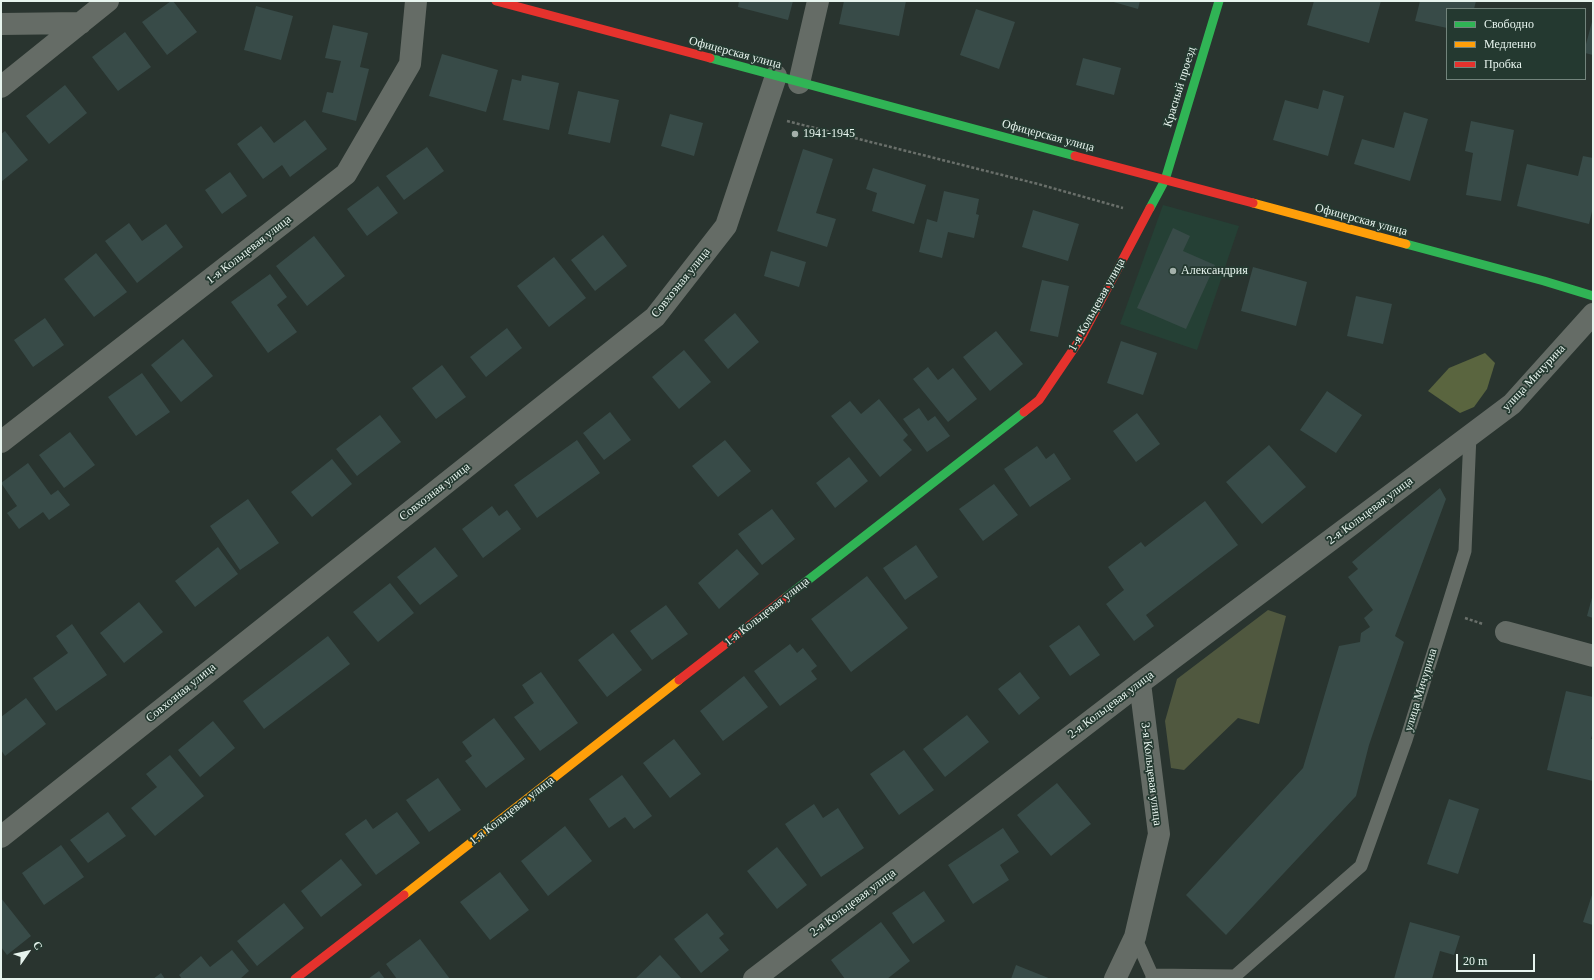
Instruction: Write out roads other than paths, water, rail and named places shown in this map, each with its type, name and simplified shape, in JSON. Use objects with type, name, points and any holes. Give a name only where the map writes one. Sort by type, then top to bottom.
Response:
[{"type":"street","points":[[1,87],[108,1]]},
{"type":"street","name":"1-я Кольцевая улица","points":[[1,442],[346,174],[410,64],[416,1]]},
{"type":"street","name":"Офицерская улица","points":[[496,1],[1537,279],[1593,296]]},
{"type":"street","points":[[799,82],[818,1]]},
{"type":"street","name":"Красный проезд","points":[[1165,180],[1219,1]]},
{"type":"street","points":[[1,24],[81,23]]},
{"type":"street","name":"Совхозная улица","points":[[1,836],[655,317],[726,226],[776,76]]},
{"type":"street","name":"1-я Кольцевая улица","points":[[295,979],[1039,400],[1081,338],[1165,180]]},
{"type":"street","name":"улица Мичурина","points":[[1470,436],[1512,404],[1593,314]]},
{"type":"street","name":"2-я Кольцевая улица","points":[[754,979],[1140,683],[1470,436]]},
{"type":"street","points":[[1506,632],[1593,656]]},
{"type":"street","name":"3-я Кольцевая улица","points":[[1116,979],[1135,937],[1159,834],[1140,683]]},
{"type":"lane","name":"улица Мичурина","points":[[1152,977],[1235,976],[1361,866],[1406,740],[1465,551],[1470,436]]},
{"type":"lane","points":[[1135,937],[1152,977]]},
{"type":"place","name":"1941-1945","points":[[795,134]]},
{"type":"place","name":"Александрия","points":[[1173,271]]}]
